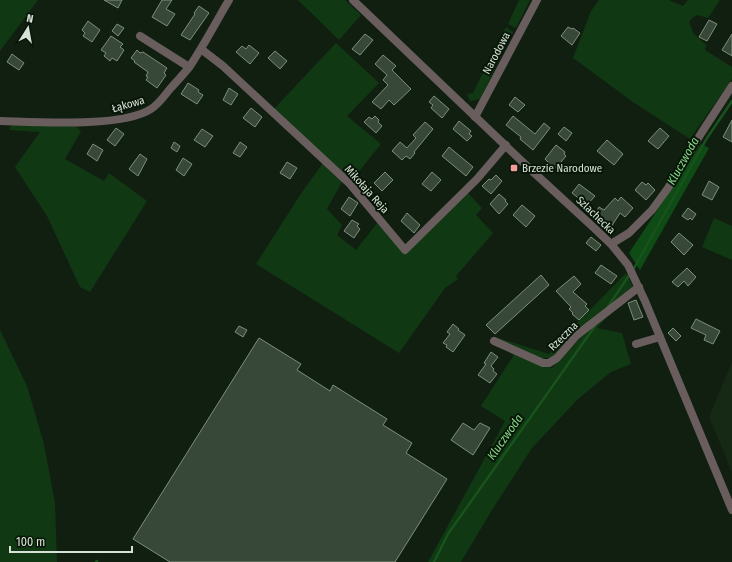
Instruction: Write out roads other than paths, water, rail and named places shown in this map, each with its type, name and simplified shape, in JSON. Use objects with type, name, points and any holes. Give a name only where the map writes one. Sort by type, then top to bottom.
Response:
[{"type":"street","name":"Łąkowa","points":[[0,121],[30,122],[119,120],[143,113],[153,108],[189,67],[229,0]]},
{"type":"street","name":"Szlachecka","points":[[353,0],[611,244],[628,265],[638,285],[732,510]]},
{"type":"street","name":"Narodowa","points":[[475,117],[537,0]]},
{"type":"street","points":[[140,36],[189,67]]},
{"type":"street","name":"Mikołaja Reja","points":[[200,49],[223,66],[349,183],[405,250],[476,179],[506,145]]},
{"type":"street","points":[[611,244],[629,234],[652,210],[668,188],[732,86]]},
{"type":"street","name":"Rzeczna","points":[[494,341],[543,363],[549,363],[557,358],[577,334],[638,285]]},
{"type":"street","points":[[636,344],[660,337]]},
{"type":"waterway","name":"Kluczwoda","points":[[633,270],[707,138],[732,101]]},
{"type":"waterway","name":"Kluczwoda","points":[[607,308],[630,274]]},
{"type":"waterway","name":"Kluczwoda","points":[[434,562],[448,534],[595,326]]},
{"type":"place","name":"Brzezie Narodowe","points":[[514,168]]}]
